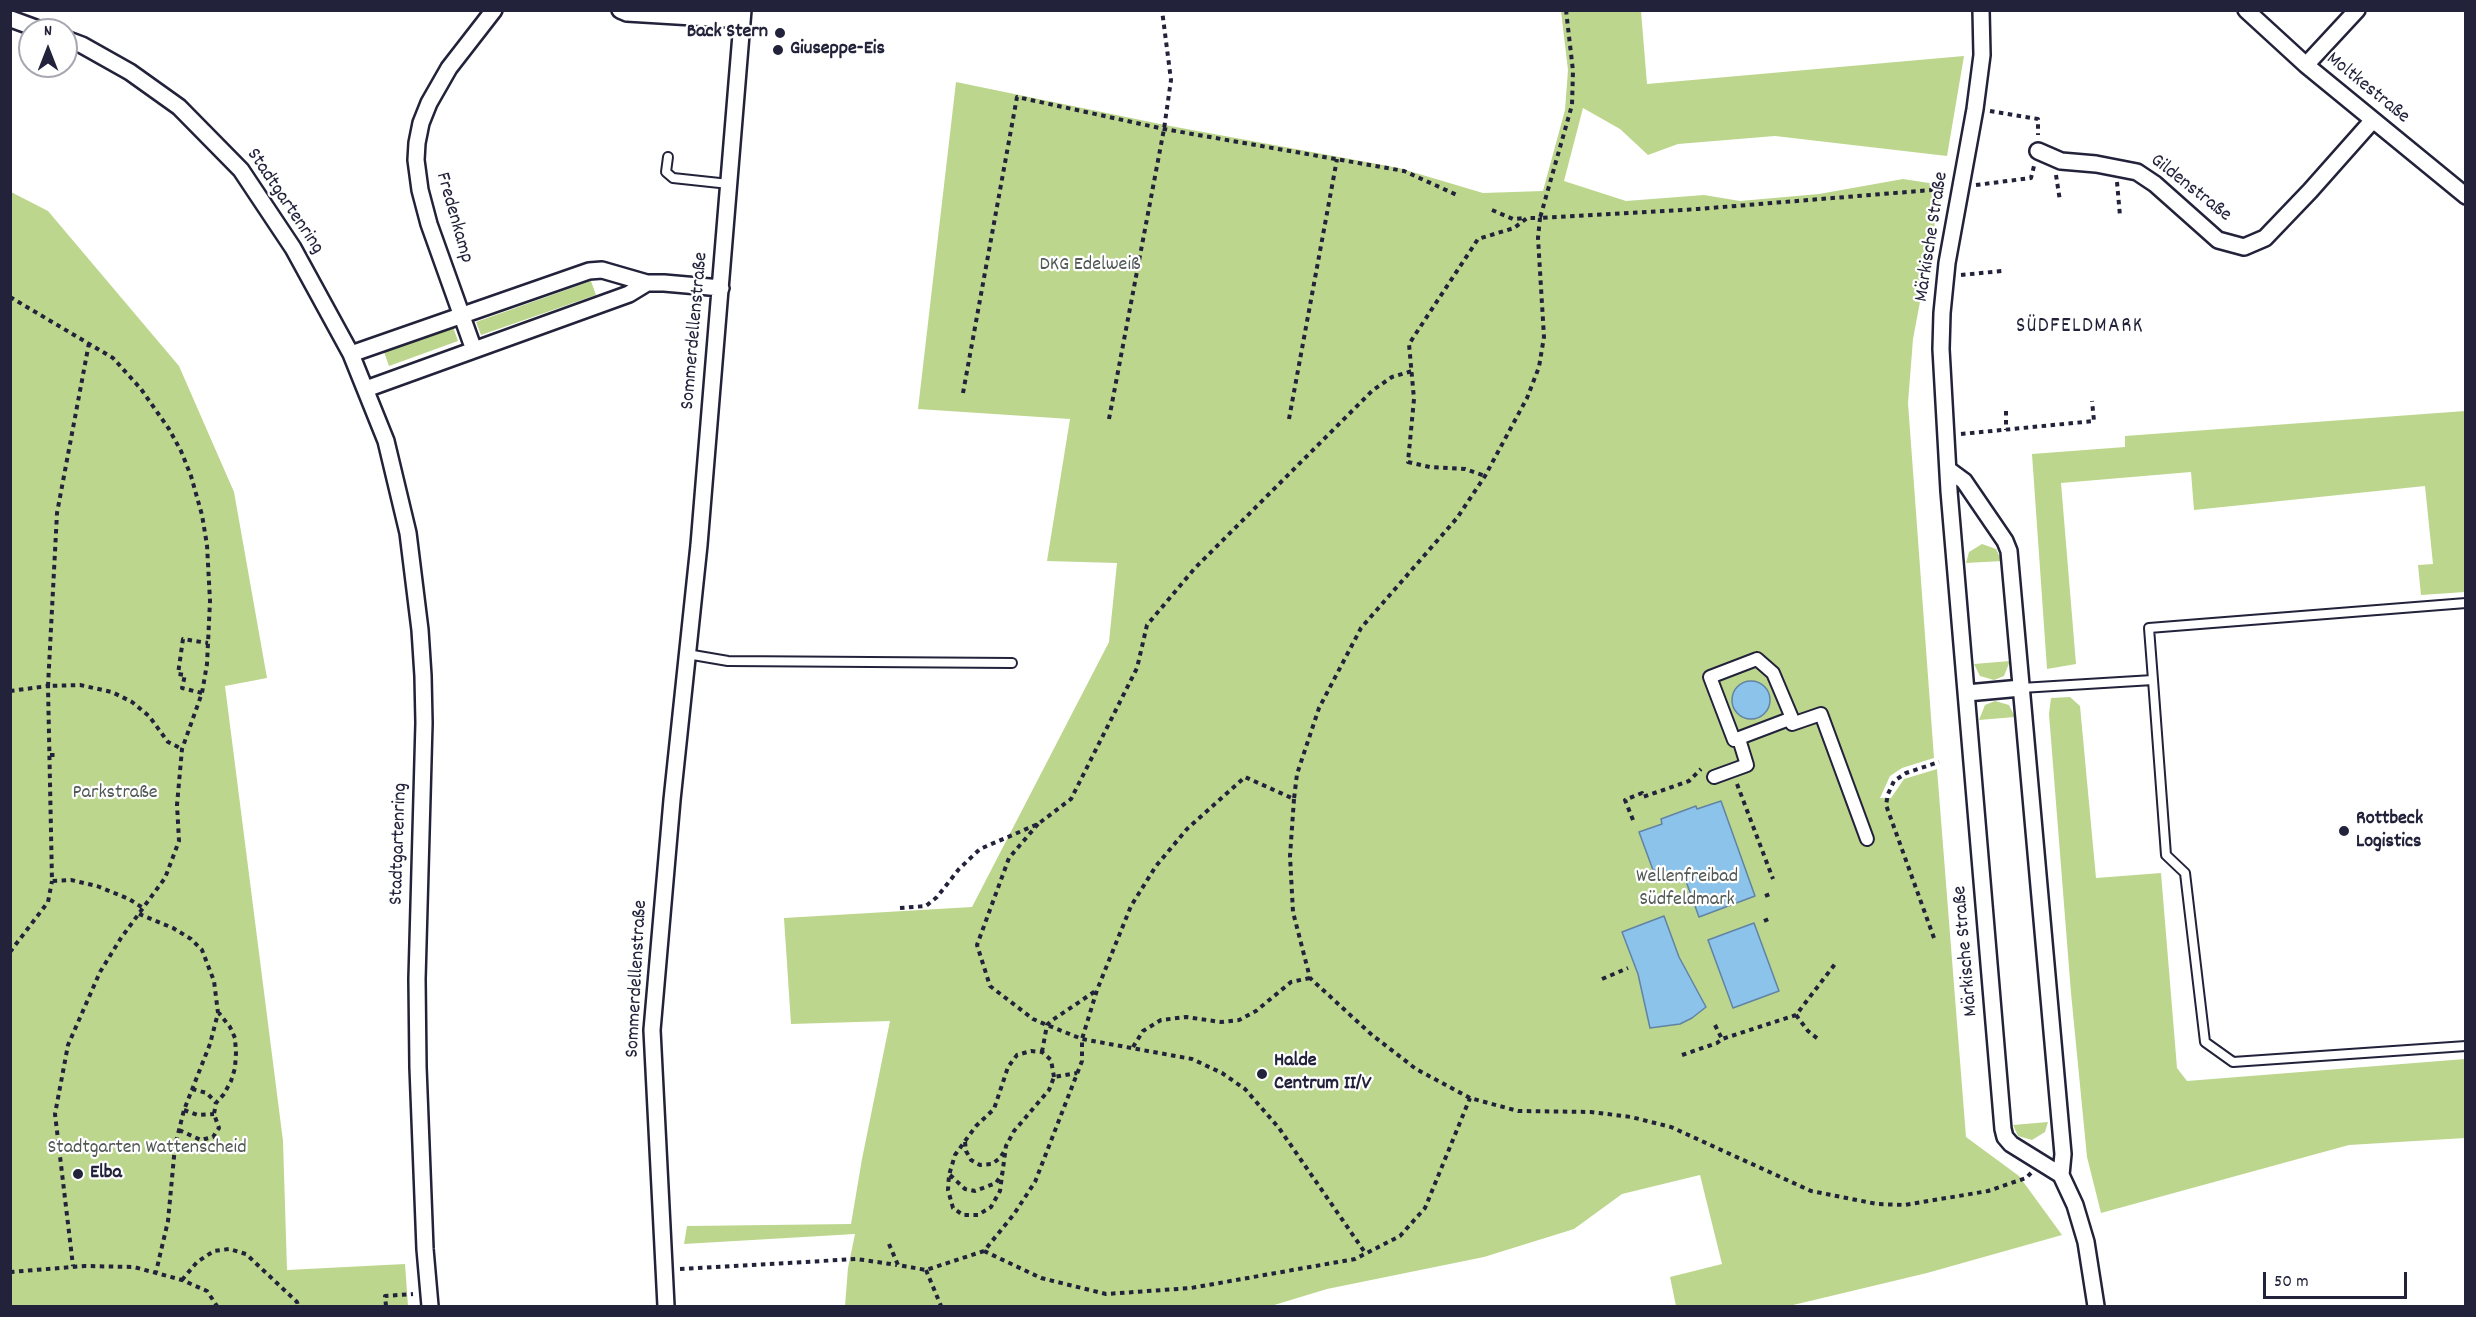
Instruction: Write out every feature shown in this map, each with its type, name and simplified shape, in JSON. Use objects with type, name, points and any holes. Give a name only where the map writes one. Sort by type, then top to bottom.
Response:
[{"type":"street","name":"Fredenkamp","points":[[474,350],[429,224],[420,190],[416,160],[417,143],[421,123],[449,68],[494,10]]},
{"type":"street","points":[[620,10],[627,14],[742,15]]},
{"type":"street","name":"Märkische Straße","points":[[1981,10],[1982,55],[1975,109],[1946,276],[1941,349],[1945,436],[2003,1129],[2005,1137],[2011,1144],[2061,1174]]},
{"type":"street","name":"Moltkestraße","points":[[2246,10],[2306,65],[2466,196]]},
{"type":"street","points":[[2306,65],[2358,10]]},
{"type":"street","name":"Sommerdellenstraße","points":[[666,1306],[652,1030],[721,288],[742,15]]},
{"type":"street","name":"Stadtgartenring","points":[[78,44],[130,72],[179,107],[241,170],[293,248],[351,354],[386,441],[408,532],[420,630],[424,723],[417,979],[425,1249],[430,1300]]},
{"type":"street","name":"Gildenstraße","points":[[2038,151],[2061,161],[2116,167],[2137,172],[2155,184],[2218,240],[2244,247],[2265,238],[2373,120]]},
{"type":"street","points":[[351,354],[589,271],[602,270],[646,283],[721,288]]},
{"type":"street","points":[[366,389],[629,294],[646,283]]},
{"type":"street","points":[[1949,470],[1964,481],[2005,541],[2009,551],[2063,1154],[2061,1174],[2075,1205],[2086,1242],[2096,1306]]},
{"type":"street","points":[[1757,659],[1773,673],[1792,718],[1789,719],[1734,740],[1710,677],[1757,659]]},
{"type":"street","points":[[1967,693],[2020,688]]},
{"type":"street","points":[[1789,719],[1792,724],[1821,714],[1867,839]]},
{"type":"street","points":[[1712,771],[1732,770],[1747,765],[1738,739]]},
{"type":"lane","points":[[668,157],[666,172],[673,178],[729,184]]},
{"type":"lane","points":[[2466,603],[2149,628],[2166,855],[2185,873],[2205,1042],[2233,1062],[2466,1046]]},
{"type":"lane","points":[[687,654],[728,661],[1012,663]]},
{"type":"lane","points":[[2020,688],[2153,680]]},
{"type":"path","points":[[1109,419],[1164,129],[1171,80],[1162,10]]},
{"type":"path","points":[[1566,10],[1573,71],[1572,105],[1540,218],[1538,238],[1544,337],[1539,366],[1527,398],[1485,476],[1457,519],[1361,628],[1319,708],[1297,774],[1290,856],[1293,912],[1310,978],[1372,1035],[1416,1070],[1470,1098],[1518,1111],[1591,1112],[1631,1117],[1671,1127],[1811,1191],[1877,1204],[1905,1205],[1988,1191],[2026,1178],[2037,1161]]},
{"type":"path","points":[[963,393],[1017,97],[1164,129],[1404,171],[1457,195]]},
{"type":"path","points":[[1492,210],[1513,219],[1698,209],[1961,188],[2031,178],[2038,151],[2038,119],[1975,109]]},
{"type":"path","points":[[1290,419],[1336,159]]},
{"type":"path","points":[[2116,167],[2120,216]]},
{"type":"path","points":[[1485,476],[1465,469],[1430,467],[1408,462],[1414,399],[1409,344],[1478,238],[1514,228],[1527,218]]},
{"type":"path","points":[[1946,276],[2002,271]]},
{"type":"path","points":[[10,297],[113,358],[141,389],[169,429],[187,468],[202,515],[207,545],[210,602],[208,643],[202,693],[182,749],[177,805],[179,841],[165,878],[100,972],[68,1045],[55,1114],[73,1266]]},
{"type":"path","points":[[10,952],[48,902],[52,881],[48,686],[57,513],[89,343]]},
{"type":"path","points":[[1366,1254],[1279,1128],[1245,1089],[1222,1073],[1192,1059],[1082,1039],[1033,1019],[990,986],[977,945],[1010,858],[1038,824],[1071,799],[1137,668],[1147,625],[1195,568],[1373,390],[1392,377],[1412,371]]},
{"type":"path","points":[[1945,436],[2094,422],[2091,401]]},
{"type":"path","points":[[2006,411],[2006,430]]},
{"type":"path","points":[[202,693],[182,688],[185,675],[178,674],[183,639],[208,643]]},
{"type":"path","points":[[10,692],[48,686],[80,685],[112,692],[132,702],[149,716],[168,742],[182,749]]},
{"type":"path","points":[[50,755],[58,755]]},
{"type":"path","points":[[1934,938],[1886,805],[1894,781],[1906,773],[1940,762]]},
{"type":"path","points":[[1633,820],[1625,800],[1642,793],[1643,796],[1689,781],[1700,770],[1712,771]]},
{"type":"path","points":[[1732,770],[1773,879]]},
{"type":"path","points":[[664,1270],[849,1259],[876,1260],[926,1270],[984,1251],[1014,1214],[1035,1182],[1082,1061],[1082,1039],[1097,990],[1131,906],[1156,866],[1187,830],[1245,777],[1294,799]]},
{"type":"path","points":[[900,908],[926,906],[980,849],[1038,824]]},
{"type":"path","points":[[52,881],[72,880],[97,886],[129,899],[143,908]]},
{"type":"path","points":[[1765,896],[1773,893]]},
{"type":"path","points":[[139,914],[173,928],[191,939],[202,950],[214,981],[218,1013],[210,1044],[184,1110],[175,1146],[168,1221],[156,1272]]},
{"type":"path","points":[[1764,921],[1771,918]]},
{"type":"path","points":[[1682,1055],[1717,1043],[1722,1039],[1796,1015],[1835,964]]},
{"type":"path","points":[[1602,979],[1628,968]]},
{"type":"path","points":[[1133,1047],[1143,1031],[1161,1020],[1186,1017],[1221,1022],[1239,1020],[1256,1011],[1291,982],[1310,978]]},
{"type":"path","points":[[1042,1052],[1047,1025],[1097,990]]},
{"type":"path","points":[[179,1130],[201,1140],[213,1137],[219,1128],[214,1114],[216,1103],[231,1081],[236,1053],[235,1038],[230,1027],[218,1013]]},
{"type":"path","points":[[1796,1015],[1818,1040]]},
{"type":"path","points":[[1715,1025],[1722,1039]]},
{"type":"path","points":[[965,1141],[966,1151],[971,1160],[980,1165],[992,1164],[1000,1158],[1006,1146],[1014,1131],[1049,1090],[1054,1077],[1051,1060],[1042,1052],[1031,1051],[1017,1055],[1008,1067],[994,1109],[976,1126],[965,1141],[955,1155],[949,1174],[948,1191],[953,1208],[963,1215],[978,1215],[991,1207],[1000,1191],[1006,1146]]},
{"type":"path","points":[[1054,1077],[1077,1073]]},
{"type":"path","points":[[192,1089],[207,1093],[216,1103]]},
{"type":"path","points":[[984,1251],[1041,1278],[1106,1294],[1191,1288],[1355,1259],[1400,1236],[1425,1208],[1470,1098]]},
{"type":"path","points":[[184,1110],[198,1115],[214,1114]]},
{"type":"path","points":[[949,1174],[965,1189],[975,1191],[996,1183],[1002,1174]]},
{"type":"path","points":[[889,1244],[898,1265]]},
{"type":"path","points":[[182,1280],[197,1262],[214,1251],[229,1249],[246,1254],[297,1302],[298,1306]]},
{"type":"path","points":[[10,1272],[73,1266],[134,1268],[182,1280],[207,1291],[217,1306]]},
{"type":"path","points":[[926,1270],[940,1306]]},
{"type":"path","points":[[386,1306],[385,1296],[430,1300]]},
{"type":"green space","points":[[1561,11],[1641,11],[1647,84],[1964,56],[1947,156],[1775,136],[1678,144],[1648,155],[1620,129],[1583,108],[1564,181],[1626,201],[1704,195],[1740,201],[1819,194],[1903,179],[1942,185],[1913,339],[1908,403],[1934,758],[1902,768],[1890,776],[1880,798],[1891,798],[1904,779],[1937,769],[1966,1137],[2019,1176],[2062,1235],[1927,1273],[1789,1306],[1676,1306],[1670,1277],[1722,1264],[1700,1175],[1622,1194],[1574,1229],[1484,1257],[1327,1289],[1271,1306],[845,1306],[848,1268],[855,1234],[684,1244],[687,1226],[851,1224],[890,1021],[791,1024],[784,918],[972,907],[1109,642],[1117,563],[1047,561],[1070,419],[918,409],[956,82],[1165,125],[1399,168],[1483,193],[1543,191],[1565,110],[1568,70]]},
{"type":"green space","name":"Stadtgarten Wattenscheid","points":[[11,192],[48,211],[179,366],[234,492],[267,678],[225,686],[283,1141],[287,1270],[405,1264],[408,1306],[11,1306]]},
{"type":"green space","points":[[591,281],[596,295],[481,335],[476,322]]},
{"type":"green space","points":[[453,327],[458,341],[389,366],[384,352]]},
{"type":"green space","points":[[2465,411],[2465,592],[2421,595],[2418,565],[2433,564],[2425,486],[2194,510],[2191,472],[2061,483],[2076,664],[2047,669],[2032,454],[2125,447],[2125,436]]},
{"type":"green space","points":[[1982,544],[1996,549],[2002,561],[1966,563],[1969,552]]},
{"type":"green space","points":[[2010,661],[2004,676],[1994,680],[1980,676],[1974,664]]},
{"type":"green space","points":[[2070,697],[2080,706],[2096,878],[2161,873],[2177,1068],[2187,1081],[2465,1059],[2465,1138],[2349,1145],[2101,1213],[2087,1157],[2071,993],[2049,714],[2051,698]]},
{"type":"green space","points":[[1995,701],[2009,705],[2015,717],[1979,720],[1985,705]]},
{"type":"green space","points":[[2048,1122],[2045,1132],[2032,1140],[2018,1136],[2013,1125]]},
{"type":"water","points":[[1751,681],[1764,687],[1770,700],[1764,713],[1751,719],[1738,713],[1732,700],[1738,687]]},
{"type":"water","points":[[1721,801],[1755,896],[1699,917],[1683,873],[1653,870],[1639,832],[1662,824],[1661,819],[1696,806],[1697,809]]},
{"type":"water","points":[[1664,916],[1679,957],[1706,1007],[1680,1024],[1650,1028],[1638,974],[1622,932]]},
{"type":"water","points":[[1754,923],[1779,991],[1733,1008],[1708,940]]},
{"type":"place","name":"Back Stern","points":[[780,33]]},
{"type":"place","name":"Giuseppe-Eis","points":[[778,50]]},
{"type":"place","name":"Rottbeck Logistics","points":[[2344,831]]},
{"type":"place","name":"Halde Centrum II/V","points":[[1262,1074]]},
{"type":"place","name":"Elba","points":[[78,1174]]},
{"type":"district","name":"SÜDFELDMARK","points":[[2080,328]]},
{"type":"park label","name":"DKG Edelweiß","points":[[1090,266]]},
{"type":"park label","name":"Parkstraße","points":[[115,794]]},
{"type":"park label","name":"Wellenfreibad Südfeldmark","points":[[1687,890]]}]
